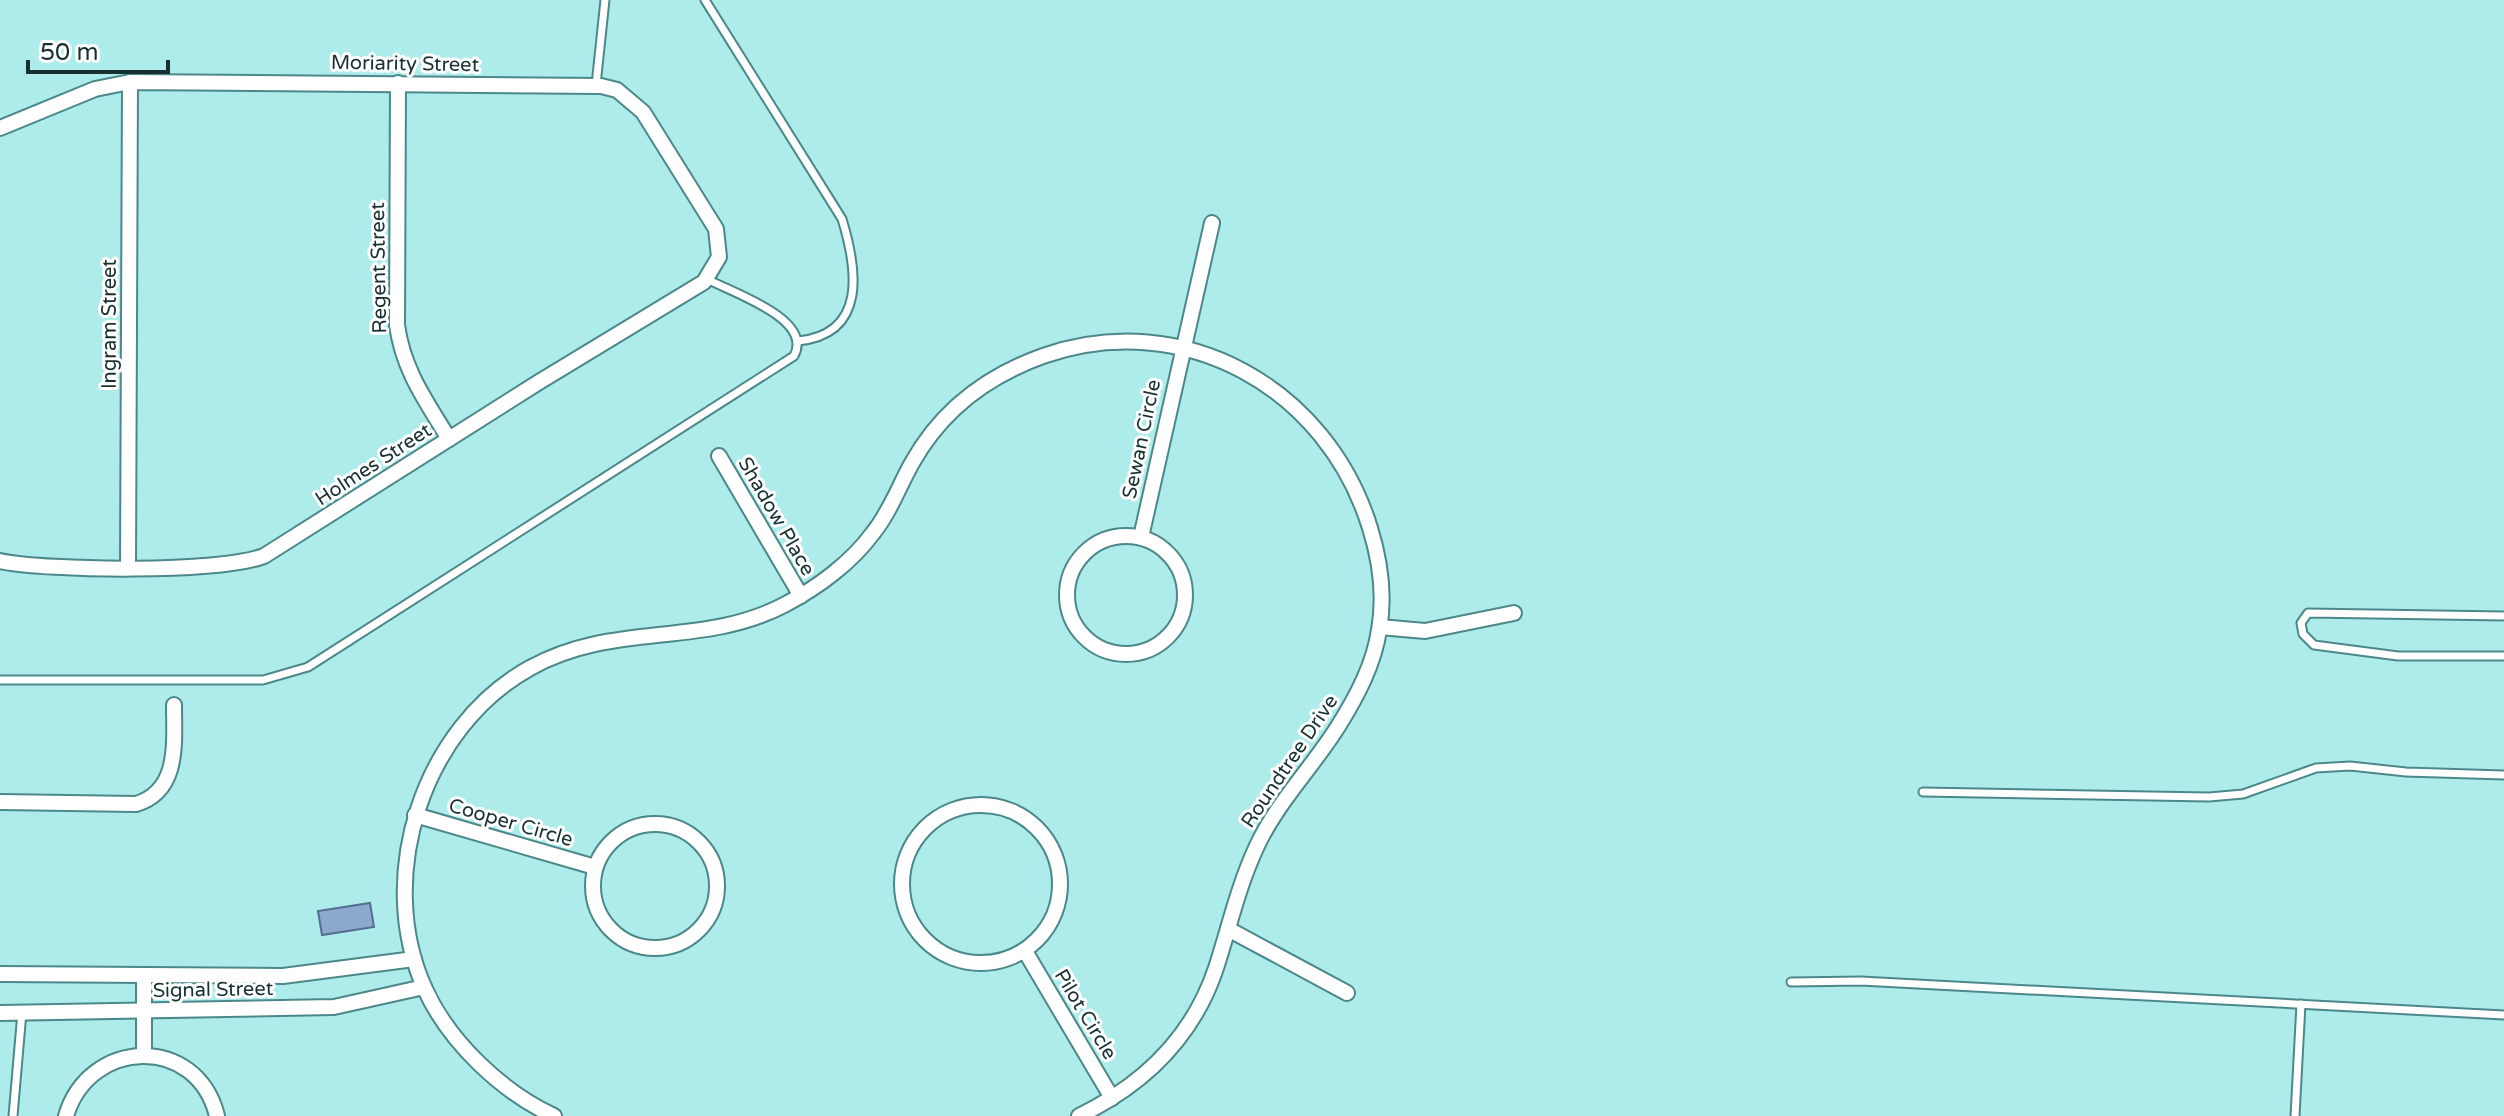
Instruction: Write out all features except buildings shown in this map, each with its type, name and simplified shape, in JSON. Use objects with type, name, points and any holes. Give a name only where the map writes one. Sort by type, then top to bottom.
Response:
[{"type":"street","name":"Moriarity Street","points":[[0,128],[95,89],[130,82],[596,86],[617,90],[643,112],[716,229],[719,257]]},
{"type":"street","name":"Ingram Street","points":[[128,566],[130,82]]},
{"type":"street","name":"Regent Street","points":[[398,83],[397,325],[400,350],[409,375],[449,439]]},
{"type":"street","name":"Sewan Circle","points":[[1141,537],[1212,223]]},
{"type":"street","name":"Holmes Street","points":[[0,561],[41,566],[230,565],[264,556],[687,294],[707,279],[719,257]]},
{"type":"street","name":"Roundtree Drive","points":[[554,1116],[518,1095],[482,1064],[455,1034],[424,987],[414,959],[406,904],[415,815],[443,753],[460,730],[496,691],[537,663],[609,639],[740,624],[801,596],[863,545],[886,514],[923,444],[954,408],[985,384],[1048,354],[1093,344],[1133,342],[1181,350],[1229,364],[1270,384],[1326,439],[1355,487],[1375,545],[1382,599],[1380,627],[1366,674],[1351,707],[1285,798],[1256,847],[1206,994],[1184,1032],[1149,1071],[1112,1098],[1079,1116]]},
{"type":"street","name":"Shadow Place","points":[[719,456],[801,596]]},
{"type":"street","points":[[1122,535],[1141,537],[1159,544],[1173,558],[1183,575],[1186,595],[1183,614],[1166,638],[1141,653],[1121,654],[1102,649],[1086,638],[1074,623],[1067,604],[1068,584],[1074,566],[1086,550],[1102,540],[1122,535]]},
{"type":"street","points":[[1380,627],[1425,631],[1514,613]]},
{"type":"street","points":[[0,802],[136,804],[150,800],[169,777],[172,766],[174,705]]},
{"type":"street","points":[[971,805],[997,806],[1022,815],[1042,833],[1056,856],[1061,882],[1057,909],[1044,932],[1025,951],[1001,961],[963,961],[929,944],[912,924],[903,900],[902,874],[917,839],[945,813],[971,805]]},
{"type":"street","name":"Cooper Circle","points":[[415,815],[595,867]]},
{"type":"street","points":[[657,823],[677,827],[695,837],[708,852],[716,871],[718,891],[713,911],[701,929],[684,941],[664,948],[634,944],[607,927],[597,908],[593,888],[595,867],[605,848],[619,834],[637,825],[657,823]]},
{"type":"street","points":[[1228,929],[1347,993]]},
{"type":"street","name":"Pilot Circle","points":[[1025,951],[1112,1098]]},
{"type":"street","name":"Signal Street","points":[[0,974],[283,976],[414,959]]},
{"type":"street","points":[[144,975],[144,1056]]},
{"type":"street","name":"Signal Street","points":[[0,1013],[334,1007],[424,987]]},
{"type":"street","points":[[66,1116],[78,1087],[91,1074],[120,1058],[144,1056],[161,1057],[186,1069],[207,1091],[217,1116]]},
{"type":"lane","points":[[596,86],[605,0]]},
{"type":"lane","points":[[705,0],[842,219],[854,259],[851,304],[830,331],[816,339],[798,341]]},
{"type":"lane","points":[[0,680],[263,680],[292,674],[794,356],[797,333],[785,319],[707,279]]},
{"type":"lane","points":[[2504,616],[2308,613],[2301,623],[2303,634],[2314,645],[2398,656],[2504,656]]},
{"type":"lane","points":[[1923,792],[2209,797],[2243,794],[2316,768],[2350,766],[2406,772],[2504,775]]},
{"type":"lane","points":[[1791,982],[1861,981],[2504,1015]]},
{"type":"lane","points":[[2295,1116],[2301,1004]]},
{"type":"lane","points":[[13,1116],[22,1012]]}]
